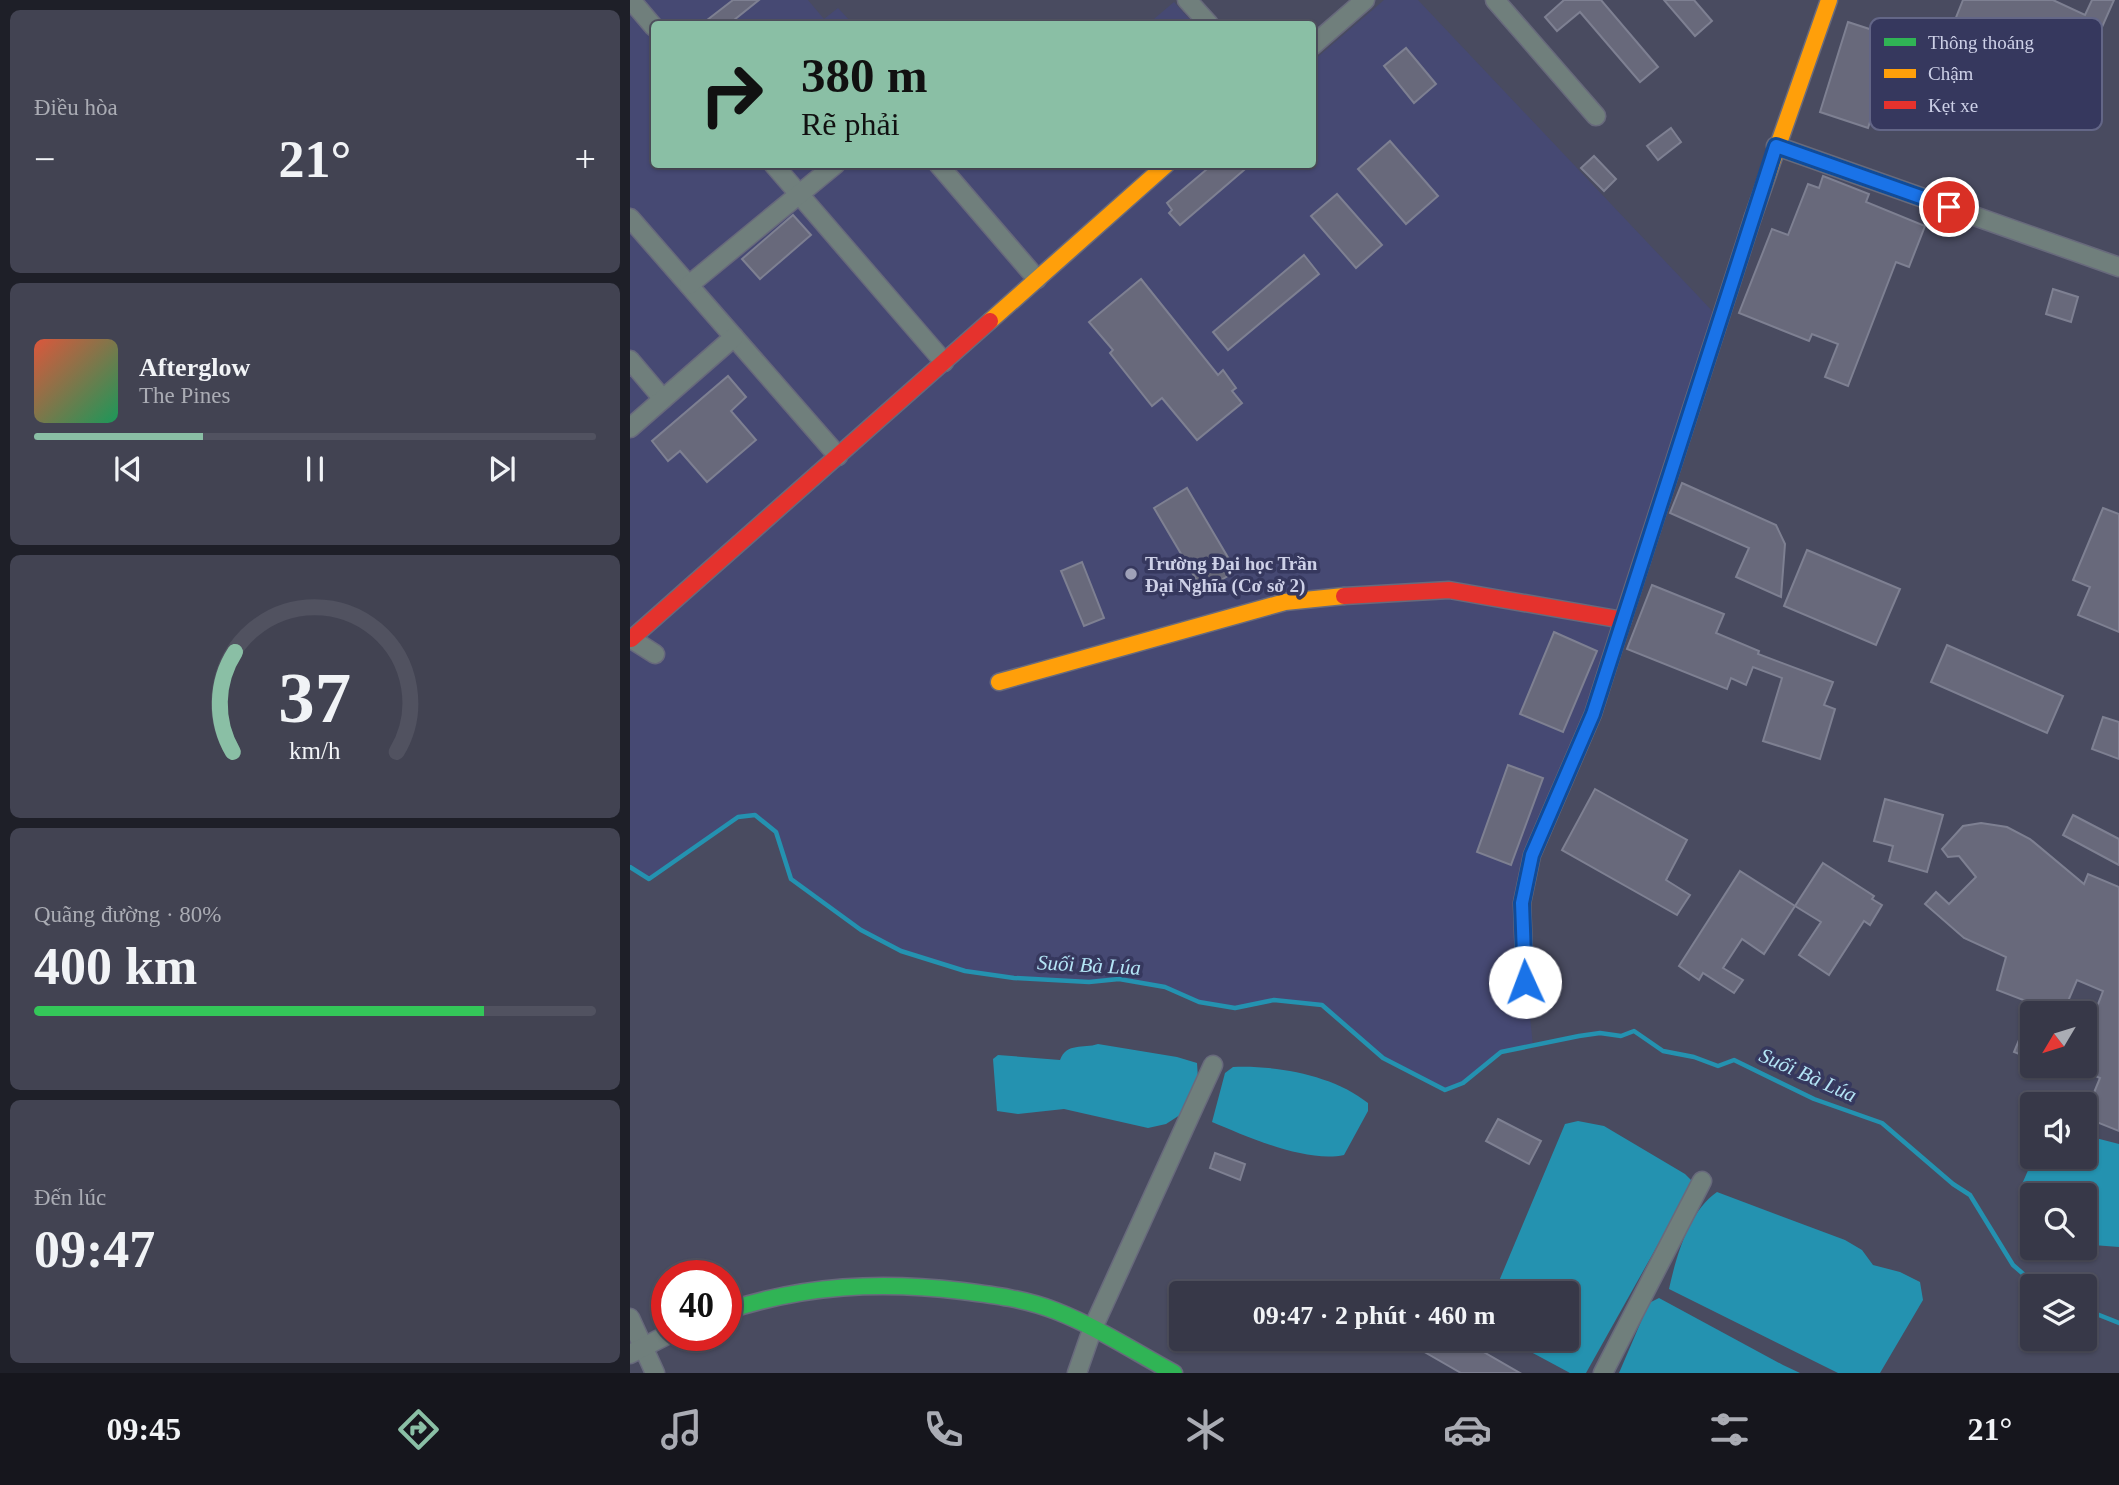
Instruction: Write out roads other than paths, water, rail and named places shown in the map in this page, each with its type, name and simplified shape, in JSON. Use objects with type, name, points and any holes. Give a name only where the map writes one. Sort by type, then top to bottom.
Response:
[{"type":"street","points":[[631,0],[651,23]]},
{"type":"street","points":[[1188,0],[1206,21]]},
{"type":"street","points":[[1316,43],[1365,0]]},
{"type":"street","points":[[1495,0],[1596,116]]},
{"type":"street","points":[[1525,982],[1522,903],[1532,855],[1593,714],[1776,146],[1829,0]]},
{"type":"street","points":[[1776,146],[2119,267]]},
{"type":"street","points":[[776,168],[944,362]]},
{"type":"street","points":[[689,285],[831,168]]},
{"type":"street","points":[[941,168],[1037,279]]},
{"type":"street","points":[[655,654],[631,639],[1162,168]]},
{"type":"street","points":[[630,218],[838,456]]},
{"type":"street","points":[[630,428],[734,337]]},
{"type":"street","points":[[630,360],[663,399]]},
{"type":"street","points":[[999,682],[1285,602],[1375,593],[1449,590],[1623,620]]},
{"type":"street","points":[[1077,1373],[1092,1330],[1213,1065]]},
{"type":"street","points":[[1603,1373],[1702,1181]]},
{"type":"street","points":[[742,1307],[795,1292],[852,1283],[905,1283],[994,1296],[1055,1311],[1174,1373]]},
{"type":"street","points":[[630,1318],[637,1351],[655,1373]]},
{"type":"waterway","name":"Suối Bà Lúa","points":[[630,867],[649,879],[738,817],[755,815],[776,832],[791,879],[861,930],[901,951],[965,971],[1014,978],[1089,982],[1119,979],[1165,987],[1199,1002],[1235,1008],[1274,1000],[1322,1005],[1383,1058],[1445,1090],[1463,1083],[1501,1052],[1600,1033],[1621,1036],[1634,1031],[1663,1051],[1694,1057],[1718,1066],[1734,1060],[1814,1099],[1882,1123],[1953,1184],[1970,1195],[2013,1265],[2023,1274]]},
{"type":"waterway","name":"Suối Bà Lúa","points":[[2097,1314],[2119,1323]]},
{"type":"place","name":"Trường Đại học Trần Đại Nghĩa (Cơ sở 2)","points":[[1131,574]]}]
